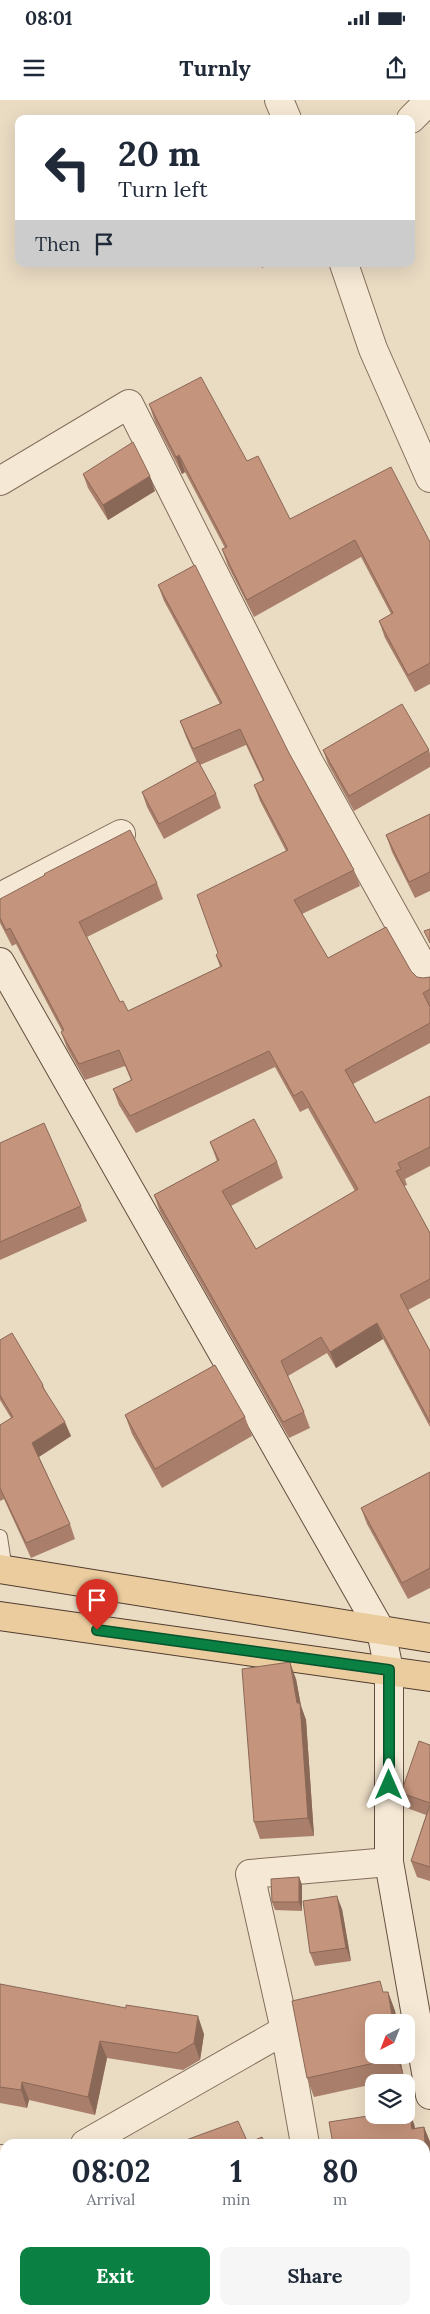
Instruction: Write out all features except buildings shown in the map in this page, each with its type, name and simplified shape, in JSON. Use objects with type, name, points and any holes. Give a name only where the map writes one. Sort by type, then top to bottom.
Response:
[{"type":"main road","points":[[3,1570],[430,1638]]},
{"type":"main road","points":[[0,1616],[430,1677]]},
{"type":"street","points":[[279,100],[285,115]]},
{"type":"street","points":[[415,115],[430,100]]},
{"type":"street","points":[[345,267],[373,349],[430,478]]},
{"type":"street","points":[[0,481],[129,404],[309,762],[430,979]]},
{"type":"street","points":[[0,897],[121,834]]},
{"type":"street","points":[[0,962],[381,1631],[389,1670],[389,1862],[430,2095]]},
{"type":"street","points":[[304,2139],[285,2030],[250,1874],[389,1862]]},
{"type":"street","points":[[94,2139],[285,2030]]},
{"type":"lane","points":[[0,1537],[3,1570]]},
{"type":"route","points":[[97,1630],[389,1670],[389,1785]]}]
